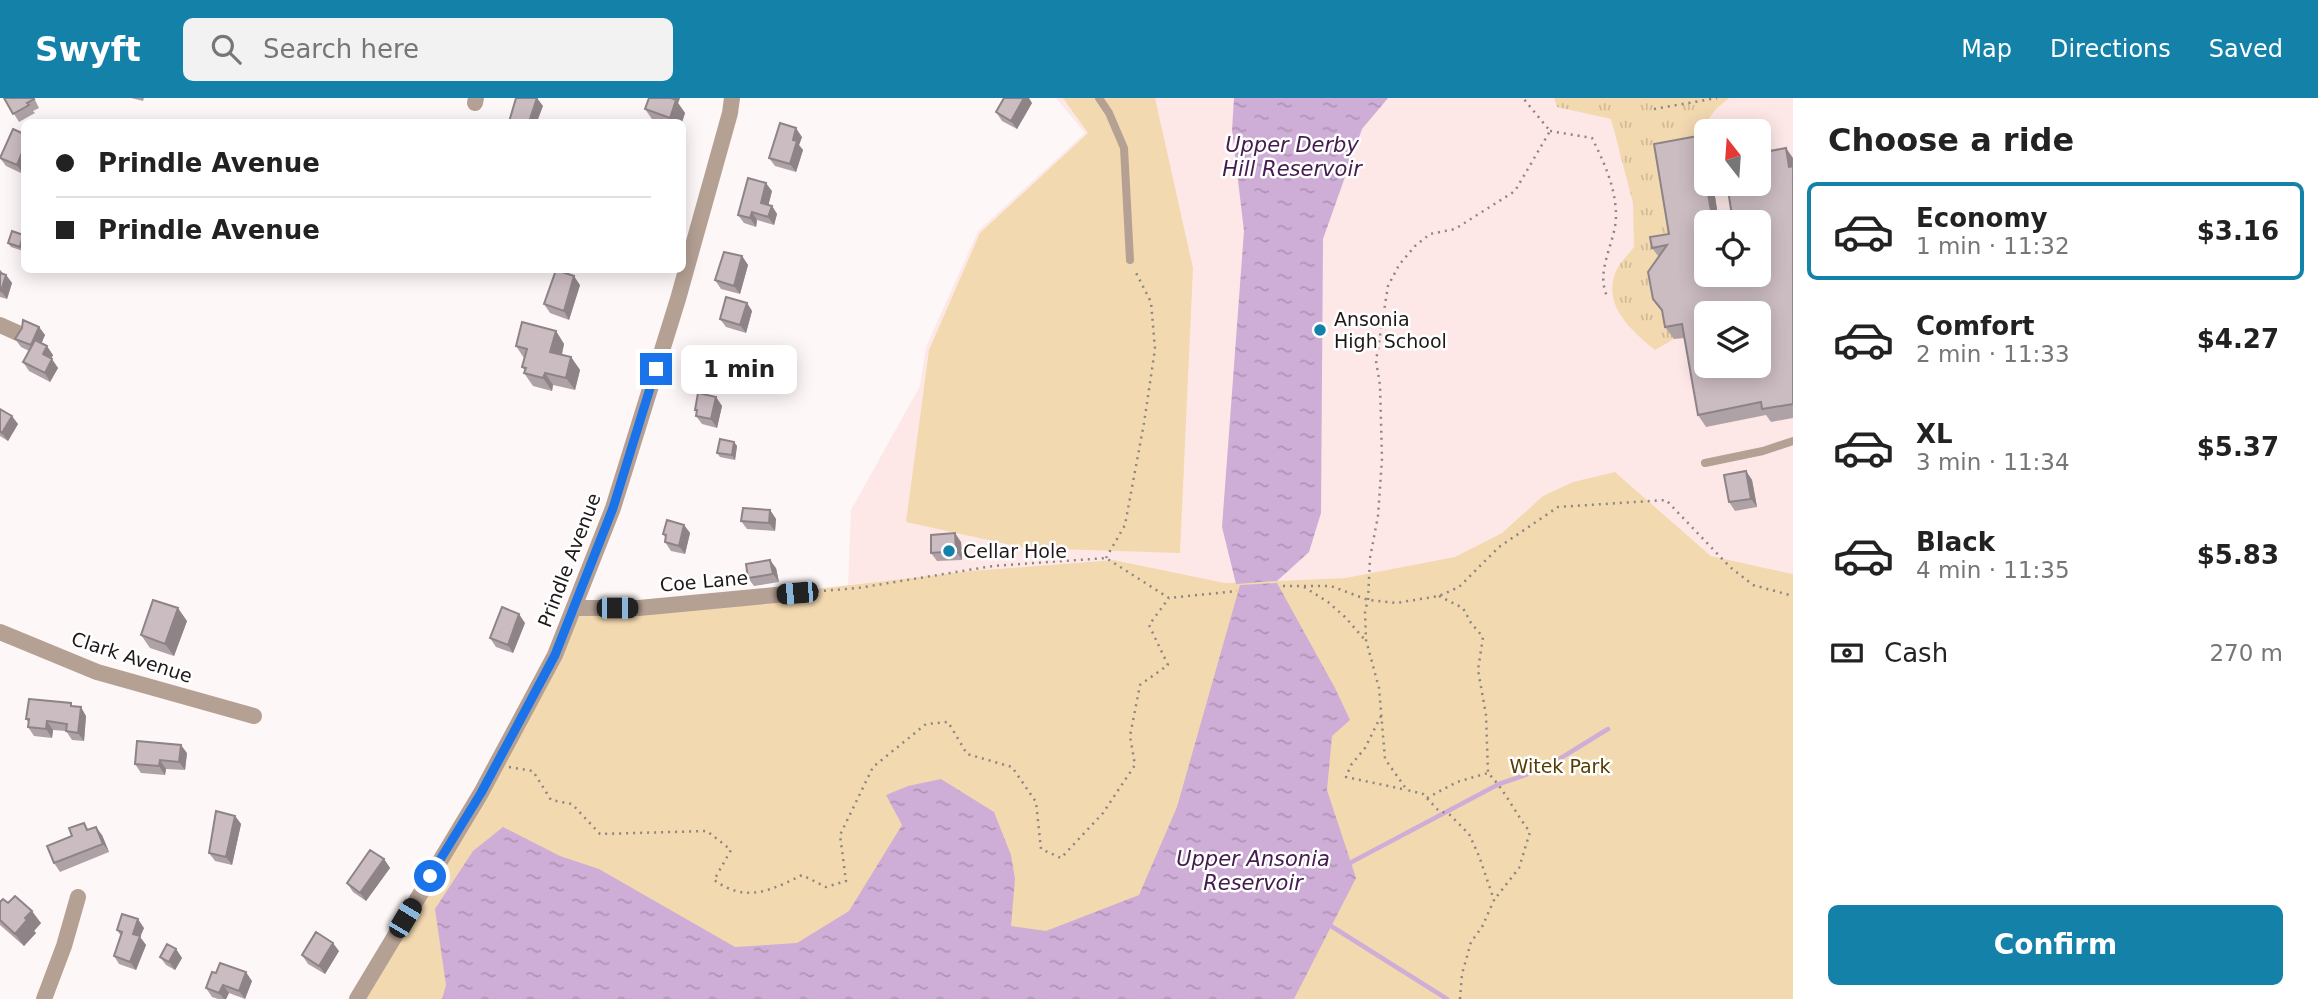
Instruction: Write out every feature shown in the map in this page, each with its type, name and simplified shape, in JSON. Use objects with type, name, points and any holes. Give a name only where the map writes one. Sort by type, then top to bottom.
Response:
[{"type":"street","name":"Prindle Avenue","points":[[686,269],[732,98]]},
{"type":"street","name":"Prindle Avenue","points":[[357,999],[496,765],[555,655],[613,508],[685,273]]},
{"type":"street","points":[[0,325],[18,333]]},
{"type":"street","name":"Coe Lane","points":[[574,608],[639,608],[797,593]]},
{"type":"street","name":"Clark Avenue","points":[[0,632],[97,672],[254,716]]},
{"type":"street","points":[[44,999],[64,946],[78,897]]},
{"type":"lane","points":[[1099,98],[1109,113],[1124,148],[1130,260]]},
{"type":"lane","points":[[1705,463],[1763,451],[1793,441]]},
{"type":"path","points":[[1523,98],[1550,131],[1592,138],[1612,186],[1616,216],[1603,277],[1607,296]]},
{"type":"path","points":[[1654,109],[1717,98]]},
{"type":"path","points":[[1407,790],[1385,759],[1380,688],[1366,640],[1365,611],[1370,558],[1378,516],[1382,459],[1380,385],[1376,360],[1388,286],[1399,265],[1415,246],[1430,234],[1455,229],[1515,191],[1550,131]]},
{"type":"path","points":[[1106,558],[1125,525],[1155,349],[1151,302],[1130,260]]},
{"type":"path","points":[[1366,640],[1328,602],[1303,587],[1283,586],[1331,586],[1368,600],[1396,603],[1439,596],[1459,587],[1499,547],[1558,507],[1666,500],[1730,567],[1753,585],[1793,596]]},
{"type":"path","points":[[797,593],[858,588],[993,566],[1106,558],[1169,598],[1237,591]]},
{"type":"path","points":[[1439,596],[1463,608],[1483,637],[1478,670],[1486,715],[1489,773],[1530,832],[1520,868],[1494,900],[1482,927],[1471,942],[1462,974],[1460,999]]},
{"type":"path","points":[[496,765],[533,771],[551,800],[572,804],[600,834],[706,831],[731,850],[714,880],[730,891],[769,892],[802,875],[826,887],[846,881],[840,835],[873,767],[926,724],[948,722],[967,754],[1012,767],[1036,802],[1041,849],[1061,858],[1103,813],[1135,765],[1130,736],[1140,685],[1168,665],[1149,625],[1169,598]]},
{"type":"path","points":[[1382,714],[1346,777],[1423,794],[1441,811],[1450,815],[1469,834],[1494,900]]},
{"type":"path","points":[[1427,798],[1457,782],[1489,773]]},
{"type":"shaded area","name":"Ansonia High School","points":[[1056,98],[1793,98],[1793,574],[1711,556],[1615,472],[1543,496],[1502,533],[1455,558],[1345,578],[1225,583],[1114,560],[970,571],[848,585],[851,510],[920,386],[926,347],[978,231],[1085,133]]},
{"type":"green space","points":[[1063,98],[1155,98],[1193,268],[1180,553],[1025,548],[906,522],[929,350],[980,233],[1088,133]]},
{"type":"green space","points":[[1554,98],[1729,98],[1708,119],[1694,119],[1694,191],[1678,246],[1669,320],[1674,339],[1655,350],[1629,326],[1616,307],[1613,297],[1612,286],[1616,270],[1634,247],[1633,203],[1611,119],[1557,107]]},
{"type":"green space","name":"Witek Park","points":[[1615,472],[1711,556],[1793,574],[1793,999],[362,999],[577,612],[636,610],[970,571],[1114,560],[1225,583],[1345,578],[1455,557],[1502,533],[1543,496],[1573,482]]},
{"type":"water","name":"Upper Derby Hill Reservoir","points":[[1234,98],[1388,98],[1362,129],[1323,239],[1321,513],[1309,552],[1277,581],[1236,584],[1222,527],[1244,231],[1232,130]]},
{"type":"water","name":"Upper Ansonia Reservoir","points":[[1277,583],[1350,720],[1332,736],[1327,790],[1356,878],[1294,999],[442,999],[446,985],[435,909],[473,851],[503,827],[560,856],[599,869],[735,947],[797,943],[849,911],[902,825],[886,795],[908,786],[941,779],[994,812],[1011,855],[1015,879],[1011,926],[1046,931],[1139,895],[1177,807],[1240,585]]},
{"type":"building","points":[[4,98],[33,98],[34,99],[13,114]]},
{"type":"building","points":[[516,98],[537,98],[530,119],[510,119]]},
{"type":"building","points":[[649,98],[676,100],[670,118],[645,109]]},
{"type":"building","points":[[1004,98],[1024,98],[1011,121],[996,112]]},
{"type":"building","points":[[780,123],[796,128],[793,140],[797,141],[790,164],[769,158]]},
{"type":"building","points":[[13,129],[21,133],[21,155],[17,165],[0,158]]},
{"type":"building","points":[[1694,137],[1694,196],[1708,196],[1711,210],[1694,210],[1694,287],[1771,287],[1771,210],[1731,210],[1729,196],[1771,196],[1771,151],[1786,148],[1789,167],[1793,166],[1793,404],[1762,409],[1761,402],[1698,415],[1682,324],[1665,327],[1662,310],[1653,299],[1648,272],[1667,245],[1652,248],[1650,237],[1669,234],[1654,144]]},
{"type":"building","points":[[748,178],[766,183],[761,203],[772,206],[768,217],[752,212],[750,218],[738,215]]},
{"type":"building","points":[[12,231],[21,234],[20,247],[8,243]]},
{"type":"building","points":[[724,252],[742,256],[734,286],[715,280]]},
{"type":"building","points":[[0,273],[6,275],[1,291],[0,290]]},
{"type":"building","points":[[555,273],[574,276],[564,311],[544,304]]},
{"type":"building","points":[[726,297],[747,303],[740,325],[720,319]]},
{"type":"building","points":[[23,320],[39,327],[31,345],[15,339],[22,328]]},
{"type":"building","points":[[522,322],[556,331],[550,352],[571,357],[566,378],[545,373],[543,378],[524,373],[526,368],[522,367],[527,349],[516,346]]},
{"type":"building","points":[[35,340],[47,346],[43,354],[52,359],[45,373],[23,362]]},
{"type":"building","points":[[698,393],[716,397],[711,419],[696,416]]},
{"type":"building","points":[[0,409],[12,416],[2,433],[0,431]]},
{"type":"building","points":[[720,439],[734,442],[732,455],[717,453]]},
{"type":"building","points":[[1746,471],[1751,499],[1729,502],[1724,475]]},
{"type":"building","points":[[743,508],[770,510],[769,523],[741,521]]},
{"type":"building","points":[[667,520],[684,525],[679,546],[665,542],[666,535],[663,534]]},
{"type":"building","points":[[955,533],[956,551],[931,553],[931,535]]},
{"type":"building","points":[[770,560],[773,574],[748,578],[746,564]]},
{"type":"building","points":[[153,600],[178,608],[165,644],[141,635]]},
{"type":"building","points":[[502,607],[519,614],[508,645],[490,638]]},
{"type":"building","points":[[29,699],[71,703],[71,706],[81,707],[78,733],[66,731],[67,724],[47,721],[46,729],[28,727],[29,719],[26,719]]},
{"type":"building","points":[[137,741],[181,745],[179,762],[160,760],[159,766],[135,764]]},
{"type":"building","points":[[216,811],[235,816],[226,857],[209,853]]},
{"type":"building","points":[[84,823],[87,830],[96,827],[103,844],[54,863],[47,846],[72,836],[69,828]]},
{"type":"building","points":[[370,850],[384,859],[360,893],[347,883]]},
{"type":"building","points":[[15,896],[32,911],[15,934],[0,920],[0,902],[3,899],[8,903]]},
{"type":"building","points":[[122,914],[138,919],[133,934],[140,936],[130,962],[114,956],[122,932],[117,930]]},
{"type":"building","points":[[316,932],[333,943],[319,966],[302,955]]},
{"type":"building","points":[[167,944],[176,949],[169,962],[160,957]]},
{"type":"building","points":[[220,963],[246,972],[239,991],[223,985],[219,993],[206,988],[212,972],[216,973]]},
{"type":"waterway","points":[[1346,865],[1499,784],[1543,769],[1608,729]]},
{"type":"waterway","points":[[1326,925],[1447,999]]},
{"type":"place","name":"Ansonia High School","points":[[1320,330]]},
{"type":"place","name":"Cellar Hole","points":[[949,551]]},
{"type":"route","points":[[430,876],[481,793],[555,655],[613,508],[656,369]]}]
